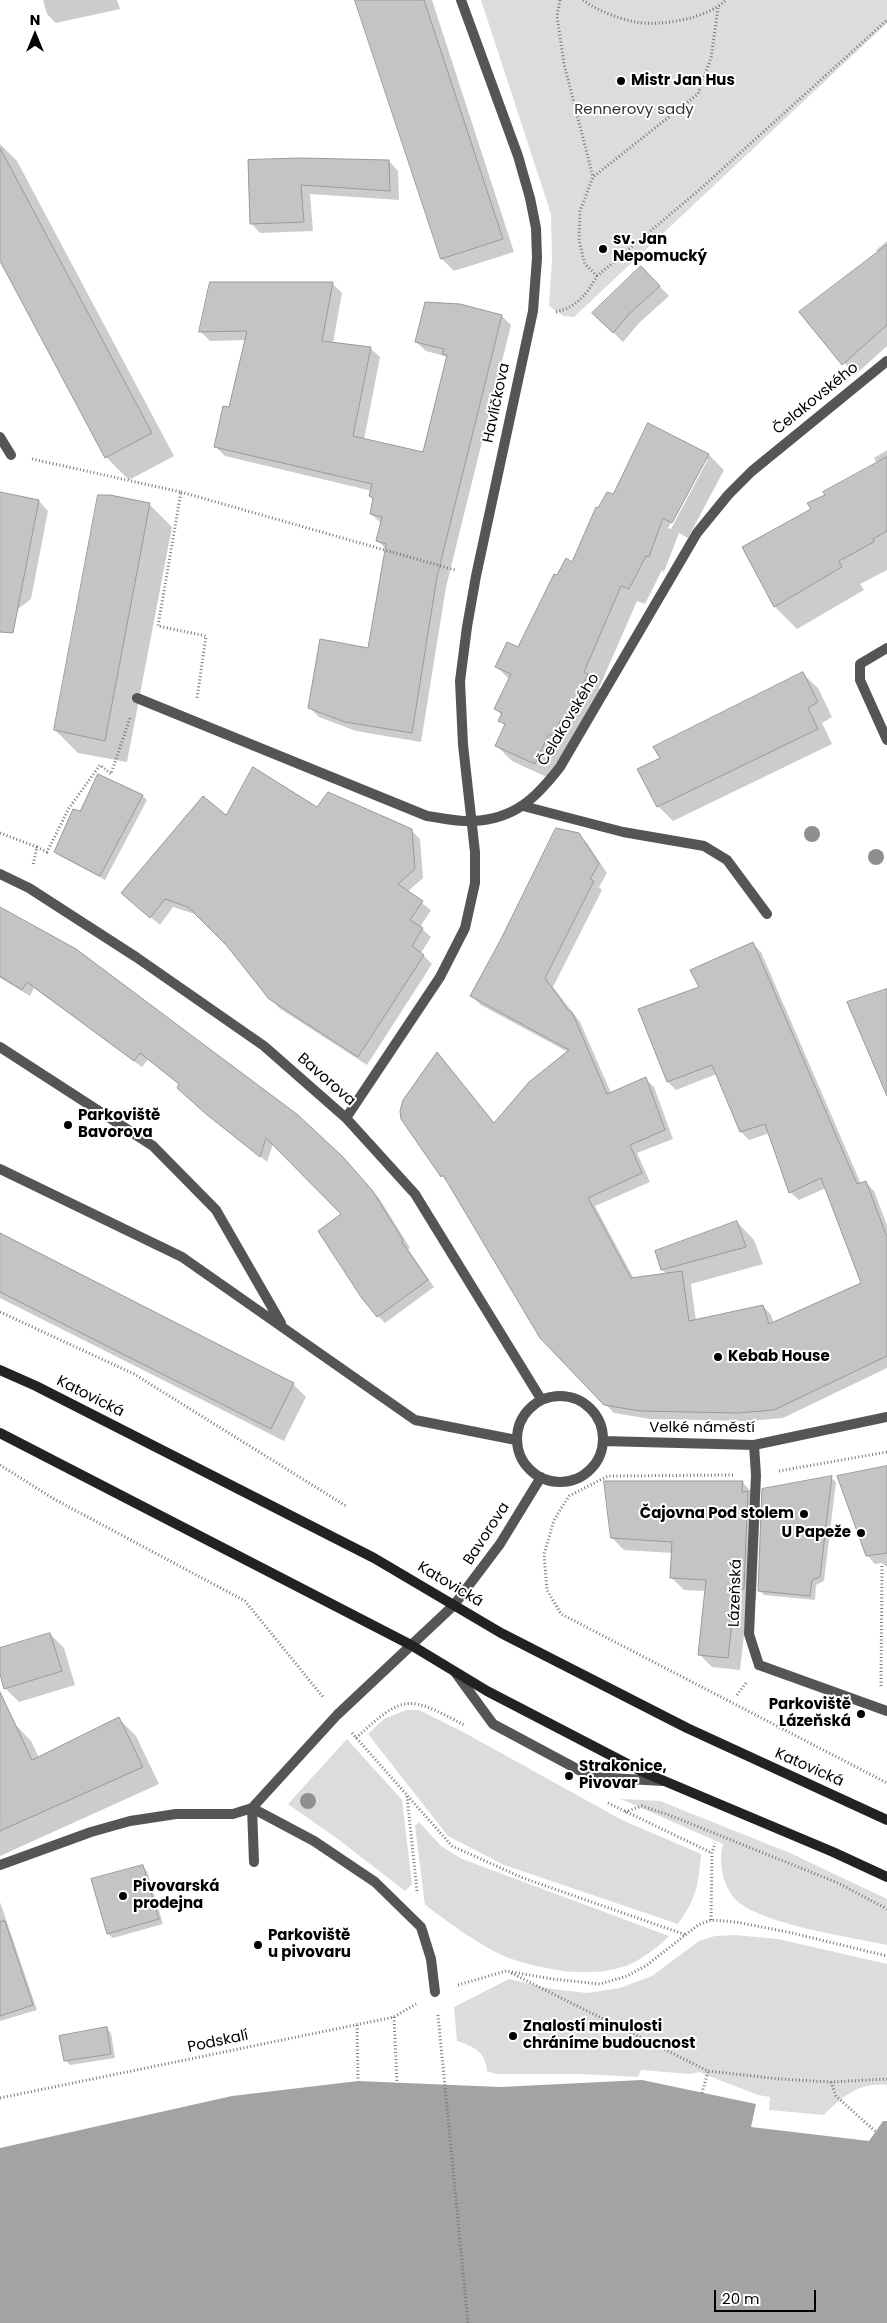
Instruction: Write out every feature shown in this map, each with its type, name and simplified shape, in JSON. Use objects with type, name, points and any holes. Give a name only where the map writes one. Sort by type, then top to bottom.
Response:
[{"type":"main road","name":"Katovická","points":[[0,1370],[36,1386],[374,1558],[501,1633],[687,1728],[887,1820]]},
{"type":"main road","points":[[0,1433],[411,1645],[486,1691],[664,1781],[833,1852],[887,1877]]},
{"type":"street","name":"Havlíčkova","points":[[461,0],[518,156],[536,228],[537,258],[533,311],[476,576],[460,681],[463,744],[472,821]]},
{"type":"street","name":"Čelakovského","points":[[137,698],[427,816],[472,821],[504,815],[523,806],[540,793],[560,767],[698,533],[728,495],[752,471],[887,361]]},
{"type":"street","points":[[0,437],[11,455]]},
{"type":"street","points":[[887,648],[860,664],[860,680],[887,740]]},
{"type":"street","points":[[523,806],[623,832],[704,846],[727,860],[767,914]]},
{"type":"street","points":[[346,1118],[440,977],[465,928],[475,884],[472,821]]},
{"type":"street","name":"Bavorova","points":[[0,874],[29,888],[136,957],[264,1046],[346,1118],[415,1194],[540,1399]]},
{"type":"street","points":[[0,1047],[153,1146],[216,1210],[283,1326]]},
{"type":"street","points":[[0,1169],[182,1257],[415,1420],[516,1440]]},
{"type":"street","points":[[558,1395],[576,1398],[591,1408],[601,1424],[603,1442],[596,1461],[582,1476],[568,1481],[554,1481],[541,1477],[531,1471],[523,1462],[516,1440],[518,1427],[530,1406],[540,1399],[558,1395]]},
{"type":"street","name":"Velké náměstí","points":[[603,1442],[754,1446],[887,1417]]},
{"type":"street","name":"Lázeňská","points":[[754,1446],[756,1474],[749,1634],[759,1665],[887,1711]]},
{"type":"street","name":"Bavorova","points":[[252,1808],[337,1715],[454,1606],[500,1544],[541,1477]]},
{"type":"street","points":[[455,1671],[493,1724],[592,1778],[664,1781]]},
{"type":"street","points":[[252,1808],[254,1862]]},
{"type":"street","points":[[0,1865],[91,1832],[130,1821],[176,1814],[233,1814],[252,1808],[314,1841],[376,1882],[421,1927],[431,1958],[436,1992]]},
{"type":"path","points":[[560,0],[557,16],[564,64],[594,177]]},
{"type":"path","points":[[583,0],[597,10],[637,22],[678,21],[718,8],[726,0]]},
{"type":"path","points":[[597,276],[585,264],[579,241],[580,211],[594,177],[698,94],[711,58],[718,8]]},
{"type":"path","points":[[564,310],[577,304],[588,292],[597,276],[698,190],[887,20]]},
{"type":"path","points":[[11,455],[181,492],[476,576]]},
{"type":"path","points":[[181,492],[158,626],[206,636],[193,721]]},
{"type":"path","points":[[0,833],[47,852],[69,808],[100,765],[111,774],[137,698]]},
{"type":"path","points":[[29,888],[37,847]]},
{"type":"path","points":[[0,1312],[134,1374],[346,1506]]},
{"type":"path","points":[[887,1452],[756,1474],[608,1476],[569,1496],[554,1520],[544,1554],[547,1590],[561,1614],[887,1783]]},
{"type":"path","points":[[0,1465],[54,1499],[245,1601],[337,1715],[452,1846],[523,1878],[687,1935]]},
{"type":"path","points":[[882,1566],[882,1689]]},
{"type":"path","points":[[407,1795],[421,1927]]},
{"type":"path","points":[[712,1853],[625,1812],[642,1806],[669,1815],[838,1883],[887,1909]]},
{"type":"path","points":[[711,1920],[712,1853],[715,1844]]},
{"type":"path","points":[[506,1971],[600,1984],[627,1976],[647,1965],[698,1926],[711,1920],[736,1922],[771,1929],[887,1956]]},
{"type":"path","points":[[506,1971],[708,2071],[780,2079],[831,2082],[887,2079]]},
{"type":"path","name":"Podskalí","points":[[0,2098],[394,2017],[436,1992],[506,1971]]},
{"type":"path","points":[[436,1992],[468,2323]]},
{"type":"path","points":[[394,2017],[397,2083]]},
{"type":"path","points":[[357,2025],[358,2081]]},
{"type":"path","points":[[702,2093],[708,2071]]},
{"type":"path","points":[[831,2082],[836,2096],[876,2132]]},
{"type":"green space","name":"Rennerovy sady","points":[[481,0],[887,0],[887,23],[574,317],[564,316],[549,306],[552,259],[551,214]]},
{"type":"green space","points":[[406,1710],[419,1710],[463,1732],[622,1820],[701,1854],[696,1891],[678,1924],[504,1865],[448,1836],[368,1734],[384,1719]]},
{"type":"green space","points":[[347,1739],[402,1800],[412,1884],[405,1891],[339,1840],[288,1804]]},
{"type":"green space","points":[[621,1799],[660,1801],[790,1853],[887,1899],[887,1945],[809,1929],[767,1917],[750,1909],[737,1901],[725,1882],[721,1859],[723,1844]]},
{"type":"green space","points":[[419,1822],[441,1846],[462,1859],[669,1936],[651,1952],[637,1960],[622,1967],[602,1971],[561,1971],[521,1962],[499,1954],[466,1934],[425,1905],[415,1826]]},
{"type":"green space","points":[[735,1935],[778,1939],[887,1964],[887,2085],[860,2088],[844,2097],[824,2115],[769,2110],[770,2097],[758,2095],[699,2072],[690,2074],[641,2070],[638,2077],[582,2074],[496,2074],[487,2071],[484,2059],[478,2051],[457,2041],[454,2007],[509,1979],[552,1989],[587,1993],[620,1988],[652,1976],[699,1941],[715,1936]]},
{"type":"shaded area","points":[[642,2080],[756,2104],[751,2127],[869,2141],[883,2121],[887,2121],[887,2323],[0,2323],[0,2148],[232,2096],[358,2081],[500,2087]]},
{"type":"building","points":[[355,0],[424,0],[503,239],[441,259]]},
{"type":"building","points":[[0,148],[152,433],[105,458],[0,261]]},
{"type":"building","points":[[300,158],[389,160],[390,191],[301,185],[304,222],[250,224],[248,160]]},
{"type":"building","points":[[887,245],[887,325],[842,365],[799,312]]},
{"type":"building","points":[[641,266],[660,286],[630,313],[613,333],[592,313]]},
{"type":"building","points":[[210,282],[333,282],[322,341],[371,347],[353,436],[423,452],[447,355],[442,354],[444,349],[415,342],[425,302],[460,304],[502,315],[437,577],[412,733],[345,722],[308,708],[320,639],[368,648],[386,544],[376,541],[382,517],[370,514],[373,498],[369,496],[372,484],[214,447],[223,406],[229,407],[247,331],[199,332]]},
{"type":"building","points":[[648,423],[709,454],[672,523],[663,518],[649,557],[646,556],[629,589],[621,586],[584,672],[588,674],[564,722],[561,720],[553,736],[549,734],[535,764],[495,746],[505,724],[498,721],[502,713],[494,709],[511,674],[495,667],[507,642],[518,647],[554,574],[557,575],[566,558],[572,562],[596,507],[598,508],[607,492],[613,494]]},
{"type":"building","points":[[887,457],[887,531],[873,539],[874,542],[839,561],[842,567],[774,607],[742,547],[811,509],[807,503],[825,495],[823,492]]},
{"type":"building","points":[[0,492],[39,500],[13,633],[0,632]]},
{"type":"building","points":[[98,495],[110,495],[150,503],[105,741],[54,730]]},
{"type":"building","points":[[803,672],[818,702],[808,708],[818,729],[657,807],[637,769],[660,758],[653,747]]},
{"type":"building","points":[[253,767],[317,807],[328,792],[412,829],[415,869],[398,884],[423,901],[410,920],[423,928],[412,946],[424,955],[358,1057],[269,999],[227,946],[188,907],[165,899],[150,918],[121,893],[203,796],[226,815]]},
{"type":"building","points":[[98,774],[143,795],[100,876],[54,852],[73,809],[80,811]]},
{"type":"building","points":[[556,828],[579,833],[599,864],[590,879],[594,881],[545,978],[568,1010],[572,1012],[607,1094],[646,1077],[665,1130],[630,1145],[642,1173],[588,1198],[631,1278],[682,1271],[689,1321],[763,1305],[769,1324],[861,1283],[821,1178],[789,1193],[765,1124],[740,1132],[712,1065],[667,1082],[638,1009],[699,987],[690,970],[753,942],[857,1184],[866,1181],[887,1237],[887,1356],[774,1410],[738,1413],[640,1411],[604,1405],[540,1338],[443,1175],[441,1177],[401,1119],[400,1111],[403,1100],[437,1052],[494,1123],[529,1082],[569,1050],[470,996],[500,941]]},
{"type":"building","points":[[0,907],[76,949],[298,1115],[343,1157],[372,1190],[403,1240],[402,1242],[428,1280],[377,1317],[361,1297],[318,1231],[341,1214],[266,1138],[260,1157],[206,1114],[177,1088],[179,1084],[140,1053],[134,1061],[27,982],[22,990],[0,976]]},
{"type":"building","points":[[887,989],[887,1096],[847,1002]]},
{"type":"building","points":[[737,1221],[746,1247],[661,1270],[655,1251]]},
{"type":"building","points":[[0,1233],[294,1383],[271,1429],[0,1292]]},
{"type":"building","points":[[887,1466],[887,1553],[866,1556],[837,1476]]},
{"type":"building","name":"Čajovna Pod stolem","points":[[832,1476],[820,1577],[812,1580],[810,1596],[758,1591],[762,1489]]},
{"type":"building","points":[[604,1481],[743,1481],[742,1492],[748,1491],[744,1589],[736,1588],[728,1658],[698,1655],[706,1580],[670,1578],[672,1542],[611,1538]]},
{"type":"building","points":[[50,1633],[62,1671],[4,1689],[0,1674],[0,1648]]},
{"type":"building","points":[[0,1692],[32,1760],[119,1717],[143,1767],[0,1831]]},
{"type":"building","points":[[143,1865],[159,1919],[107,1934],[91,1879]]},
{"type":"building","points":[[5,1921],[33,2005],[0,2016],[0,1922]]},
{"type":"building","points":[[107,2027],[111,2054],[64,2061],[59,2036]]},
{"type":"place","name":"Mistr Jan Hus","points":[[621,81]]},
{"type":"place","name":"sv. Jan Nepomucký","points":[[603,249]]},
{"type":"place","name":"Parkoviště Bavorova","points":[[68,1125]]},
{"type":"place","name":"Kebab House","points":[[718,1357]]},
{"type":"place","name":"Čajovna Pod stolem","points":[[804,1514]]},
{"type":"place","name":"U Papeže","points":[[861,1533]]},
{"type":"place","name":"Parkoviště Lázeňská","points":[[861,1714]]},
{"type":"place","name":"Strakonice, Pivovar","points":[[569,1776]]},
{"type":"place","name":"Pivovarská prodejna","points":[[123,1896]]},
{"type":"place","name":"Parkoviště u pivovaru","points":[[258,1945]]},
{"type":"place","name":"Znalostí minulosti chráníme budoucnost","points":[[513,2036]]}]
